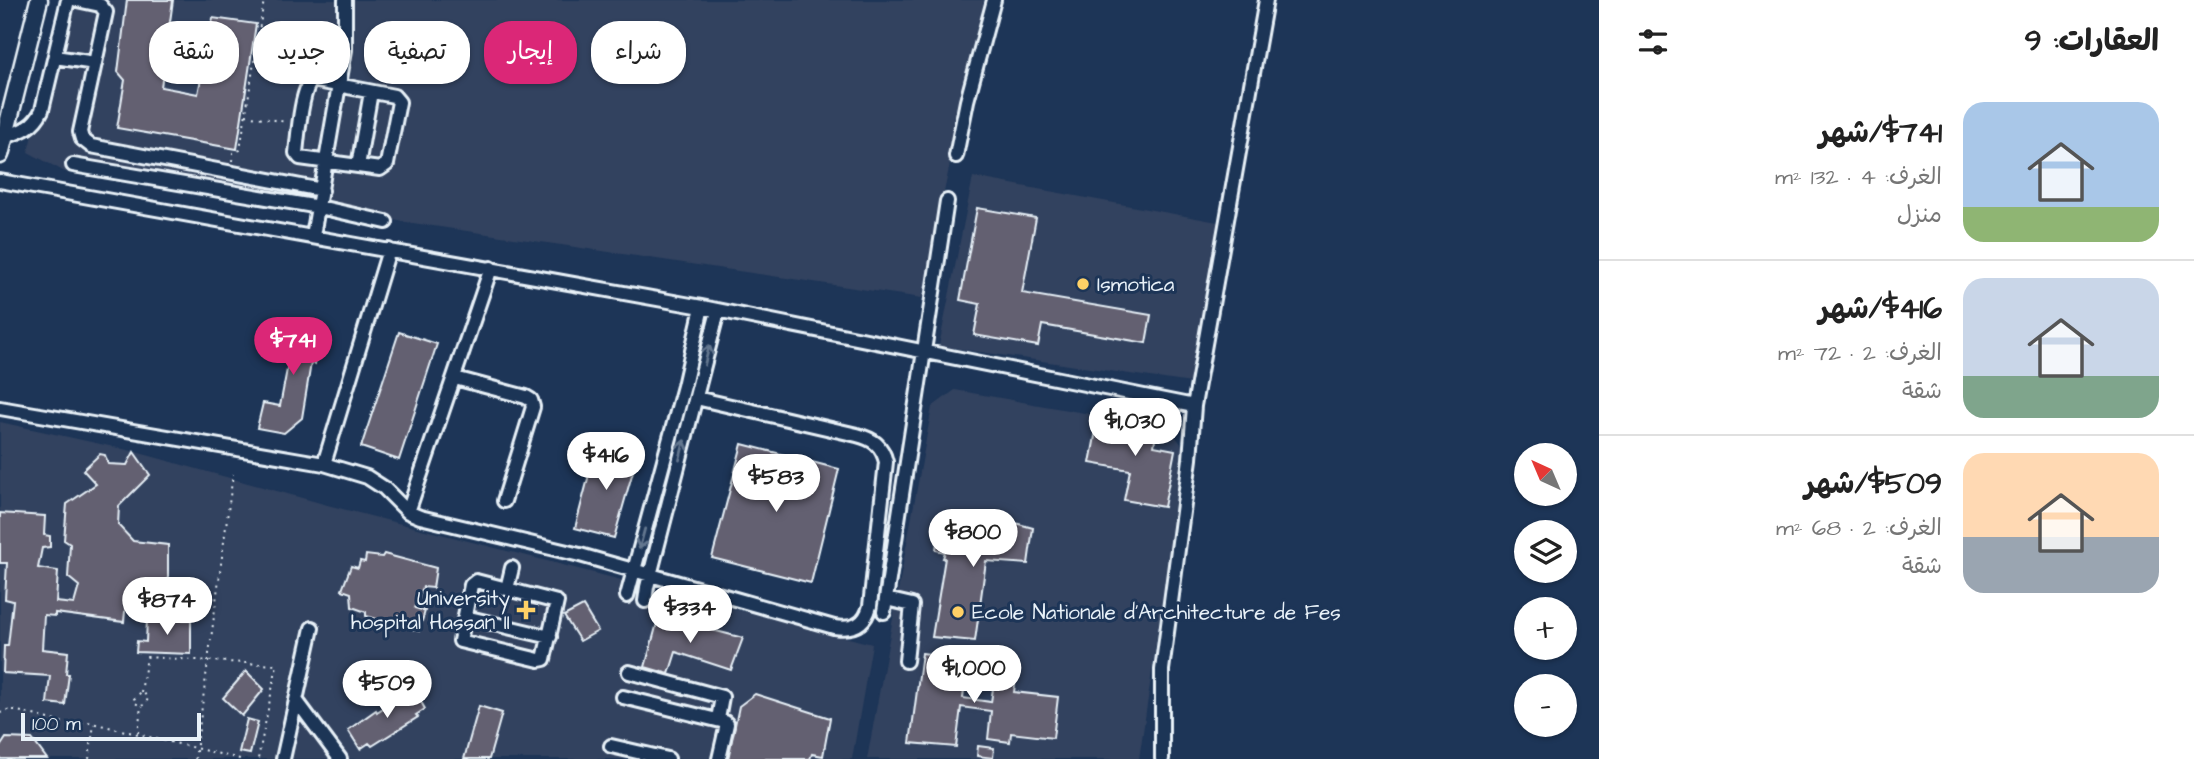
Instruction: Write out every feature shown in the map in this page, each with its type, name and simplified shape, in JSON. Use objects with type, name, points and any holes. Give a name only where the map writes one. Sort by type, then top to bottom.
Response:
[{"type":"main road","points":[[0,155],[39,0]]},
{"type":"street","points":[[5,137],[26,129],[37,121],[42,110],[68,0]]},
{"type":"street","points":[[76,0],[100,5],[106,12],[80,132],[84,142],[90,146],[322,190]]},
{"type":"street","points":[[345,0],[345,21]]},
{"type":"street","points":[[956,156],[967,101],[994,0]]},
{"type":"street","points":[[1161,759],[1163,670],[1190,458],[1194,405],[1266,0]]},
{"type":"street","points":[[55,57],[95,64]]},
{"type":"street","points":[[312,80],[371,92],[394,96],[399,102],[387,164],[380,169],[300,158],[296,153],[306,85],[312,80]]},
{"type":"street","points":[[313,236],[339,86]]},
{"type":"street","points":[[358,166],[371,92]]},
{"type":"street","points":[[73,164],[319,207],[386,222]]},
{"type":"street","points":[[0,181],[702,307],[1194,405]]},
{"type":"street","points":[[906,661],[912,606],[885,606],[947,201]]},
{"type":"street","points":[[324,464],[389,250]]},
{"type":"street","points":[[408,512],[491,268]]},
{"type":"street","points":[[627,596],[702,307]]},
{"type":"street","points":[[645,601],[718,311]]},
{"type":"street","points":[[686,376],[701,379]]},
{"type":"street","points":[[455,378],[531,400],[533,407],[504,501]]},
{"type":"street","points":[[0,400],[5,409],[324,464],[367,478],[384,488],[408,512],[432,521],[634,570],[839,628],[856,626],[867,615],[886,462],[878,445],[858,435],[696,398]]},
{"type":"street","points":[[507,589],[512,568]]},
{"type":"street","points":[[474,582],[507,589],[557,602],[545,655],[539,660],[462,643],[460,638],[474,582]]},
{"type":"street","points":[[465,617],[550,637]]},
{"type":"street","points":[[284,759],[312,628]]},
{"type":"street","points":[[629,672],[723,697],[718,719]]},
{"type":"street","points":[[623,697],[718,719],[727,724],[719,759]]},
{"type":"street","points":[[296,700],[340,759]]},
{"type":"street","points":[[611,746],[668,759]]},
{"type":"path","points":[[260,21],[264,0]]},
{"type":"path","points":[[231,173],[233,153],[240,149],[253,66]]},
{"type":"path","points":[[245,115],[300,124]]},
{"type":"path","points":[[195,759],[233,474]]},
{"type":"path","points":[[141,692],[147,657],[277,665],[258,759]]},
{"type":"path","points":[[138,734],[141,706],[148,699],[141,692]]},
{"type":"path","points":[[141,692],[137,693],[134,699],[141,706]]},
{"type":"path","points":[[0,713],[10,709],[68,724],[94,723],[240,759]]},
{"type":"path","points":[[89,759],[94,723]]},
{"type":"shaded area","points":[[64,0],[984,0],[922,298],[65,172],[28,152]]},
{"type":"shaded area","name":"Ismotica","points":[[973,177],[1223,223],[1198,384],[939,346]]},
{"type":"shaded area","points":[[955,390],[1169,428],[1185,449],[1139,759],[867,759],[932,407]]},
{"type":"shaded area","points":[[0,422],[132,451],[331,506],[872,644],[852,759],[0,759]]},
{"type":"building","points":[[127,0],[173,0],[170,21],[149,21],[149,84],[161,84],[161,87],[198,94],[200,84],[239,84],[239,22],[253,24],[253,44],[237,149],[117,128],[125,80],[118,72]]},
{"type":"building","points":[[213,18],[234,21],[212,21]]},
{"type":"building","points":[[977,208],[1036,218],[1022,293],[1151,315],[1146,343],[1042,325],[1038,346],[974,335],[980,304],[960,300]]},
{"type":"building","points":[[312,326],[325,330],[325,353],[317,354],[315,364],[311,363],[302,418],[284,433],[257,428],[263,403],[280,406],[289,359],[270,356],[271,346],[279,345],[278,329],[310,331]]},
{"type":"building","points":[[399,332],[437,344],[399,460],[361,447]]},
{"type":"building","points":[[1099,415],[1157,426],[1154,446],[1175,450],[1164,507],[1124,500],[1130,470],[1090,463]]},
{"type":"building","points":[[742,444],[839,469],[811,583],[712,558]]},
{"type":"building","points":[[596,448],[637,457],[614,538],[575,528]]},
{"type":"building","points":[[134,452],[150,475],[119,506],[118,525],[133,541],[168,545],[168,585],[150,601],[126,601],[124,622],[55,613],[55,616],[44,615],[42,649],[68,652],[66,674],[69,674],[65,705],[47,703],[50,676],[3,673],[4,646],[8,646],[13,601],[5,599],[7,563],[0,563],[0,513],[45,516],[44,535],[50,536],[50,547],[42,548],[38,568],[58,571],[56,602],[74,604],[79,586],[68,577],[70,544],[64,540],[67,504],[96,484],[83,470],[100,454],[105,455],[108,464],[127,465]]},
{"type":"building","points":[[947,520],[1008,521],[1033,528],[1028,564],[986,561],[975,641],[932,637],[945,558],[945,552],[936,550],[939,525],[946,525]]},
{"type":"building","points":[[384,554],[436,568],[433,588],[423,587],[415,608],[425,611],[419,631],[366,616],[366,612],[352,607],[351,593],[342,590],[351,566],[358,568],[360,561],[365,562],[366,555],[382,557]]},
{"type":"building","points":[[583,606],[598,631],[580,641],[564,616]]},
{"type":"building","points":[[659,616],[743,638],[731,670],[676,652],[669,674],[645,667]]},
{"type":"building","points":[[147,619],[191,620],[191,654],[136,652],[137,641],[146,642]]},
{"type":"building","points":[[922,653],[968,659],[963,698],[991,702],[995,675],[1016,677],[1014,692],[1058,697],[1053,738],[1011,733],[1010,742],[988,739],[991,711],[961,707],[956,747],[910,743]]},
{"type":"building","points":[[246,671],[264,689],[242,716],[223,698]]},
{"type":"building","points":[[415,691],[425,709],[416,715],[418,717],[372,746],[369,743],[360,749],[348,730],[376,710],[377,712],[404,694],[407,696]]},
{"type":"building","points":[[755,694],[830,718],[823,756],[812,754],[810,759],[728,759],[739,706]]},
{"type":"building","points":[[479,706],[502,713],[489,759],[464,759]]},
{"type":"building","points":[[247,719],[258,722],[250,754],[239,752]]},
{"type":"building","points":[[6,738],[32,739],[47,759],[0,759],[0,747]]},
{"type":"building","points":[[978,746],[994,748],[993,758],[977,756]]},
{"type":"place","name":"Ismotica","points":[[1083,284]]},
{"type":"place","name":"University hospital Hassan II","points":[[526,610]]},
{"type":"place","name":"Ecole Nationale d'Architecture de Fes","points":[[958,612]]}]
